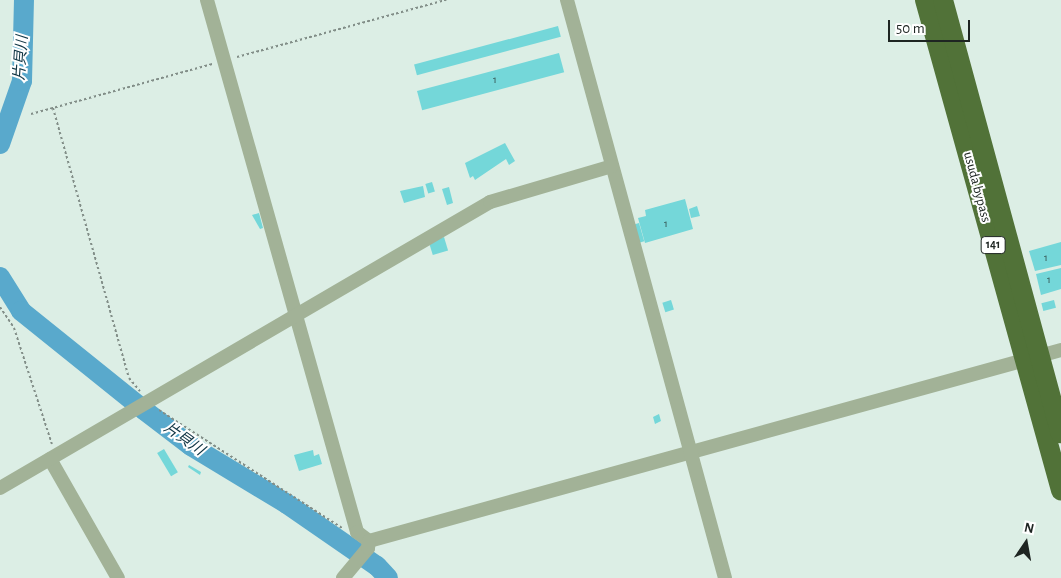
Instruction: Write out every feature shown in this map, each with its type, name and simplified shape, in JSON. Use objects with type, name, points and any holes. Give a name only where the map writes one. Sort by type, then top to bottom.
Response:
[{"type":"highway","name":"usuda bypass","points":[[925,0],[1032,358],[1061,433]]},
{"type":"highway","name":"usuda bypass","points":[[942,0],[1032,358],[1061,490]]},
{"type":"street","points":[[207,0],[357,532],[367,542]]},
{"type":"street","points":[[567,0],[725,578]]},
{"type":"street","points":[[0,488],[490,202],[612,166]]},
{"type":"street","points":[[342,578],[355,566],[367,542],[1061,350]]},
{"type":"street","points":[[53,457],[118,578]]},
{"type":"path","points":[[31,114],[446,0]]},
{"type":"path","points":[[53,108],[129,378],[147,401],[155,407],[367,542]]},
{"type":"path","points":[[0,307],[14,328],[53,457]]},
{"type":"building","points":[[558,26],[561,37],[417,75],[414,65]]},
{"type":"building","points":[[559,53],[564,72],[422,110],[417,91]]},
{"type":"building","points":[[505,143],[515,161],[509,165],[506,159],[475,180],[473,176],[470,178],[465,163]]},
{"type":"building","points":[[432,182],[435,192],[428,194],[425,184]]},
{"type":"building","points":[[423,186],[425,197],[404,203],[400,191]]},
{"type":"building","points":[[449,187],[453,203],[447,205],[442,189]]},
{"type":"building","points":[[685,199],[693,229],[645,243],[638,218],[646,216],[645,210]]},
{"type":"building","points":[[697,206],[700,216],[691,218],[689,209]]},
{"type":"building","points":[[259,213],[263,228],[260,229],[252,215]]},
{"type":"building","points":[[639,223],[644,241],[638,243],[633,225]]},
{"type":"building","points":[[444,237],[448,250],[433,255],[429,242]]},
{"type":"building","points":[[1061,242],[1061,265],[1035,271],[1029,251]]},
{"type":"building","points":[[1061,268],[1061,289],[1041,295],[1036,274]]},
{"type":"building","points":[[671,300],[674,310],[665,312],[662,303]]},
{"type":"building","points":[[1054,300],[1056,308],[1043,311],[1041,303]]},
{"type":"building","points":[[659,414],[661,421],[655,424],[653,417]]},
{"type":"building","points":[[164,449],[178,472],[171,476],[157,453]]},
{"type":"building","points":[[313,450],[314,456],[319,454],[322,464],[299,471],[294,455]]},
{"type":"building","points":[[189,465],[201,472],[200,475],[188,467]]},
{"type":"waterway","name":"片貝川","points":[[0,144],[22,81],[24,0]]},
{"type":"waterway","name":"片貝川","points":[[0,277],[21,311],[144,410],[191,446],[287,504],[377,566],[388,578]]}]
